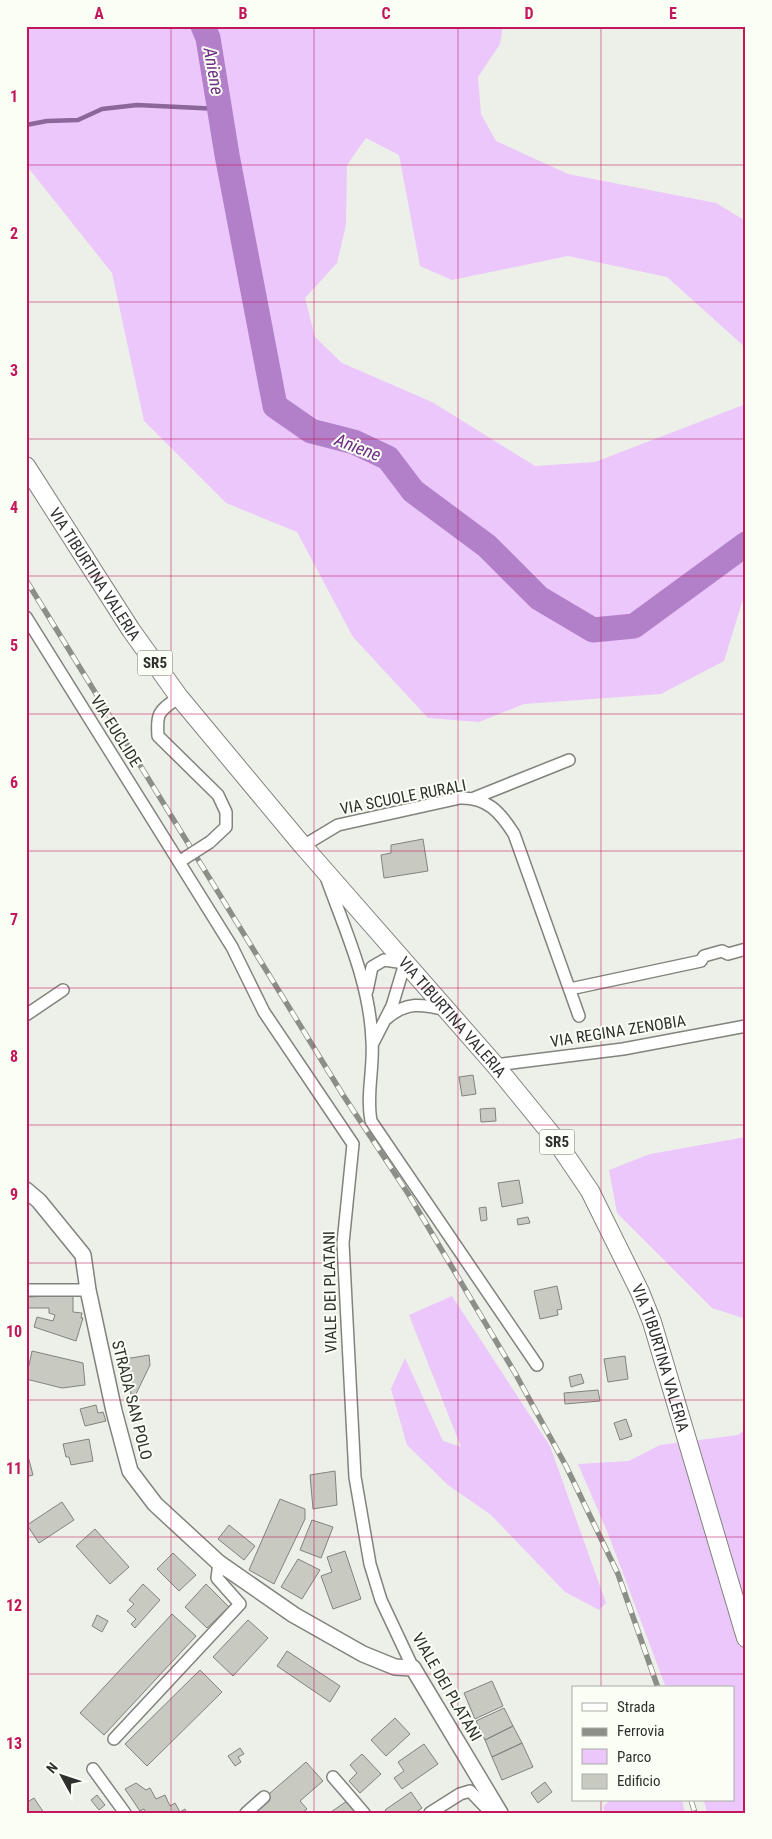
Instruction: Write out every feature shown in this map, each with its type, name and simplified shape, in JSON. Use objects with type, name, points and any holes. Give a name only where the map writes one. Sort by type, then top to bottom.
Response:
[{"type":"main road","name":"VIA TIBURTINA VALERIA","points":[[26,466],[131,630],[179,697],[303,846],[495,1065],[552,1135],[590,1191],[640,1292],[652,1322],[746,1638]]},
{"type":"street","name":"VIA EUCLIDE","points":[[26,617],[182,860]]},
{"type":"street","points":[[179,697],[163,710],[157,719],[158,736],[218,795],[226,812],[226,827],[210,842],[182,860]]},
{"type":"street","points":[[474,798],[570,760]]},
{"type":"street","name":"VIA SCUOLE RURALI","points":[[303,846],[338,825],[460,798],[474,798],[496,809],[514,834],[579,1016]]},
{"type":"street","name":"VIALE DEI PLATANI","points":[[182,860],[232,948],[264,1012],[353,1144],[344,1243],[355,1477],[370,1564],[381,1600],[413,1668],[500,1813]]},
{"type":"street","points":[[322,868],[348,935],[367,1000]]},
{"type":"street","points":[[570,989],[701,961],[704,956],[722,951],[728,954],[746,950]]},
{"type":"street","points":[[372,1043],[392,1006],[405,963],[384,960],[372,967],[368,979],[367,1000],[372,1043],[368,1101],[371,1121],[537,1365]]},
{"type":"street","points":[[26,1015],[63,990]]},
{"type":"street","points":[[383,1022],[393,1013],[415,1005],[422,1004],[447,1010]]},
{"type":"street","name":"VIA REGINA ZENOBIA","points":[[495,1065],[623,1049],[746,1026]]},
{"type":"street","name":"STRADA SAN POLO","points":[[26,1190],[39,1201],[83,1255],[88,1290],[114,1411],[130,1470],[155,1504],[219,1563],[294,1615],[363,1654],[395,1667],[413,1668]]},
{"type":"street","points":[[26,1290],[88,1290]]},
{"type":"street","points":[[114,1739],[240,1604],[216,1578],[219,1563]]},
{"type":"street","points":[[93,1769],[125,1813]]},
{"type":"street","points":[[333,1777],[364,1813]]},
{"type":"street","points":[[430,1813],[460,1794],[470,1791],[491,1813]]},
{"type":"street","points":[[246,1813],[264,1797]]},
{"type":"green space","points":[[26,26],[503,26],[500,44],[478,77],[481,114],[496,141],[568,174],[716,203],[746,221],[746,348],[667,277],[568,256],[452,280],[420,266],[399,155],[366,138],[347,165],[346,225],[337,263],[305,298],[315,337],[342,363],[432,402],[535,466],[595,462],[746,404],[746,589],[724,661],[661,694],[524,704],[479,722],[428,718],[353,637],[297,532],[226,503],[144,421],[112,273],[26,165]]},
{"type":"green space","points":[[746,1137],[746,1319],[712,1308],[617,1213],[609,1170],[650,1154]]},
{"type":"green space","points":[[452,1296],[550,1446],[606,1603],[599,1610],[565,1592],[491,1515],[448,1485],[407,1445],[391,1389],[405,1358],[443,1441],[461,1447],[409,1315]]},
{"type":"green space","points":[[746,1429],[746,1813],[707,1813],[704,1802],[734,1802],[734,1686],[665,1686],[609,1536],[578,1464],[629,1461],[660,1445],[738,1435]]},
{"type":"green space","points":[[608,1802],[682,1802],[685,1813],[605,1813],[603,1807]]},
{"type":"building","points":[[423,839],[428,871],[384,878],[381,855],[391,853],[391,845]]},
{"type":"building","points":[[473,1075],[476,1094],[462,1096],[459,1077]]},
{"type":"building","points":[[495,1108],[496,1121],[481,1122],[480,1109]]},
{"type":"building","points":[[519,1180],[523,1203],[502,1207],[498,1183]]},
{"type":"building","points":[[486,1207],[487,1220],[481,1221],[479,1208]]},
{"type":"building","points":[[528,1217],[530,1223],[518,1225],[517,1219]]},
{"type":"building","points":[[557,1286],[562,1309],[557,1310],[558,1315],[540,1319],[534,1291]]},
{"type":"building","points":[[73,1295],[73,1312],[82,1313],[81,1318],[83,1318],[76,1341],[34,1327],[37,1317],[53,1321],[55,1315],[49,1313],[49,1308],[28,1308],[27,1297]]},
{"type":"building","points":[[32,1351],[83,1363],[85,1385],[62,1388],[26,1379]]},
{"type":"building","points":[[149,1355],[150,1365],[136,1394],[131,1394],[125,1359]]},
{"type":"building","points":[[625,1356],[628,1379],[608,1382],[604,1359]]},
{"type":"building","points":[[581,1374],[584,1383],[571,1387],[569,1377]]},
{"type":"building","points":[[598,1390],[600,1401],[565,1404],[564,1393]]},
{"type":"building","points":[[96,1405],[98,1413],[103,1412],[106,1421],[85,1426],[80,1409]]},
{"type":"building","points":[[626,1419],[632,1436],[620,1440],[614,1423]]},
{"type":"building","points":[[89,1439],[93,1461],[71,1465],[69,1457],[66,1457],[63,1444]]},
{"type":"building","points":[[26,1456],[28,1456],[33,1475],[26,1477]]},
{"type":"building","points":[[335,1471],[337,1505],[313,1509],[310,1475]]},
{"type":"building","points":[[280,1499],[305,1509],[305,1519],[274,1584],[249,1570]]},
{"type":"building","points":[[62,1502],[74,1520],[39,1543],[27,1525]]},
{"type":"building","points":[[312,1520],[333,1527],[321,1558],[300,1550]]},
{"type":"building","points":[[229,1525],[255,1546],[244,1560],[218,1539]]},
{"type":"building","points":[[95,1529],[129,1567],[110,1584],[76,1546]]},
{"type":"building","points":[[345,1551],[361,1599],[333,1609],[321,1576],[332,1572],[327,1557]]},
{"type":"building","points":[[173,1553],[196,1575],[179,1591],[157,1569]]},
{"type":"building","points":[[298,1559],[320,1570],[302,1599],[281,1587]]},
{"type":"building","points":[[143,1584],[160,1600],[135,1628],[131,1624],[136,1619],[127,1611],[134,1604],[129,1600]]},
{"type":"building","points":[[206,1584],[229,1607],[207,1628],[185,1607]]},
{"type":"building","points":[[172,1614],[196,1636],[104,1735],[80,1713]]},
{"type":"building","points":[[97,1615],[108,1621],[102,1632],[92,1626]]},
{"type":"building","points":[[248,1620],[268,1638],[233,1676],[213,1657]]},
{"type":"building","points":[[287,1651],[340,1686],[330,1702],[277,1666]]},
{"type":"building","points":[[200,1670],[222,1692],[147,1766],[125,1744]]},
{"type":"building","points":[[492,1681],[503,1706],[475,1719],[464,1693]]},
{"type":"building","points":[[504,1708],[513,1726],[485,1740],[476,1721]]},
{"type":"building","points":[[395,1718],[410,1734],[386,1756],[371,1740]]},
{"type":"building","points":[[513,1726],[522,1743],[492,1757],[485,1740]]},
{"type":"building","points":[[522,1743],[533,1767],[502,1780],[492,1757]]},
{"type":"building","points":[[424,1744],[438,1764],[402,1789],[394,1778],[404,1771],[398,1762]]},
{"type":"building","points":[[240,1748],[244,1754],[238,1757],[241,1762],[235,1766],[228,1756]]},
{"type":"building","points":[[362,1754],[381,1774],[360,1793],[349,1781],[357,1773],[350,1765]]},
{"type":"building","points":[[306,1762],[323,1781],[300,1801],[307,1809],[302,1813],[247,1813]]},
{"type":"building","points":[[545,1782],[552,1792],[538,1803],[531,1793]]},
{"type":"building","points":[[136,1783],[146,1790],[150,1788],[156,1799],[165,1795],[170,1806],[175,1803],[180,1812],[185,1809],[187,1813],[146,1813],[144,1809],[140,1811],[125,1789]]},
{"type":"building","points":[[411,1792],[422,1808],[415,1813],[387,1813],[385,1810]]},
{"type":"building","points":[[97,1795],[105,1805],[99,1810],[91,1800]]},
{"type":"building","points":[[34,1798],[44,1813],[26,1813],[26,1803]]},
{"type":"building","points":[[347,1801],[356,1813],[331,1813],[331,1812]]},
{"type":"waterway","name":"Aniene","points":[[203,26],[208,38],[227,155],[275,406],[311,431],[354,442],[388,458],[413,491],[487,546],[539,598],[593,630],[634,626],[746,544]]},
{"type":"waterway","points":[[26,125],[47,121],[78,120],[102,109],[137,105],[220,109]]},
{"type":"railway","points":[[26,580],[343,1095],[409,1195],[515,1373],[566,1466],[618,1574],[657,1686]]},
{"type":"railway","points":[[692,1802],[695,1813]]}]
